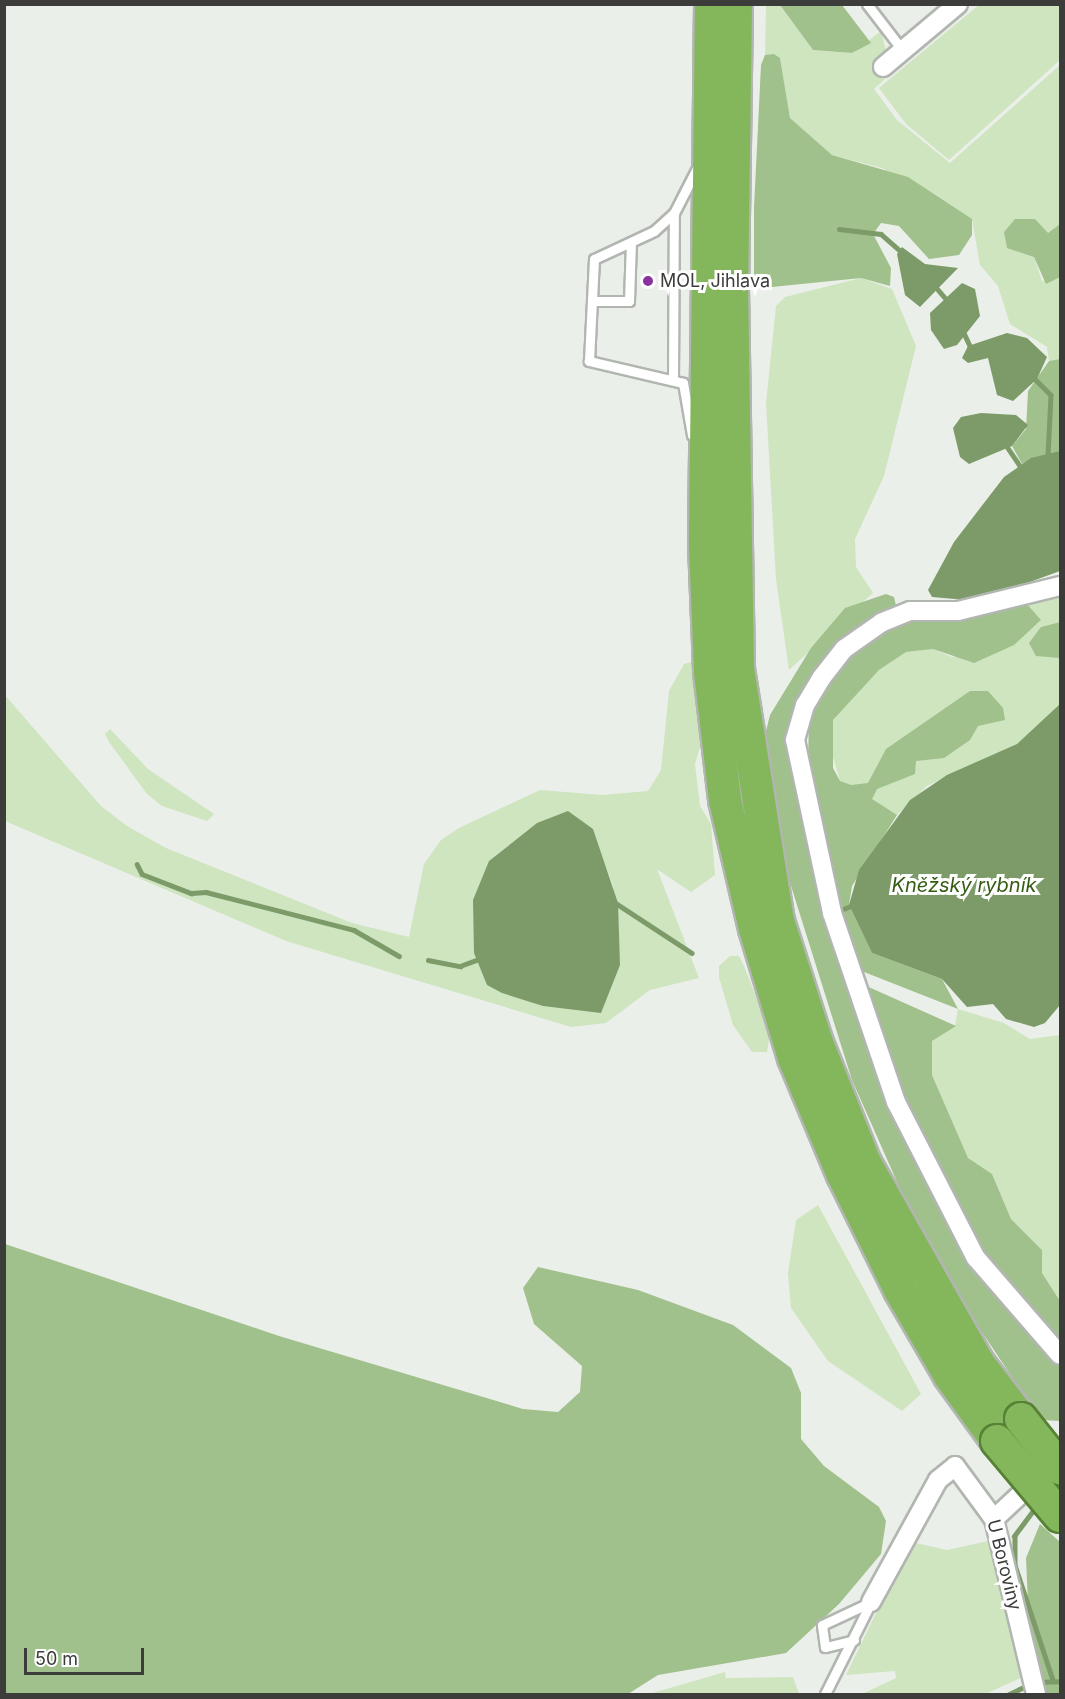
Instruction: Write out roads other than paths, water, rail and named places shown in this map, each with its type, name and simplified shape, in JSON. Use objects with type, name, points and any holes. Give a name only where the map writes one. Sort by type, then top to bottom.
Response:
[{"type":"highway","points":[[711,4],[722,76]]},
{"type":"highway","points":[[736,4],[722,76],[717,133],[705,545],[710,672],[725,800],[755,929],[794,1058],[900,1290],[950,1376],[997,1442],[1060,1516]]},
{"type":"highway","points":[[717,133],[738,669],[778,921],[817,1043],[865,1163],[978,1363],[1060,1468]]},
{"type":"street","points":[[884,67],[958,4]]},
{"type":"street","points":[[1060,586],[958,611],[910,611],[844,649],[822,677],[805,705],[795,740],[802,783],[847,963],[916,1148],[976,1258],[1060,1355]]},
{"type":"street","points":[[994,1519],[1060,1456]]},
{"type":"street","name":"U Boroviny","points":[[871,1602],[951,1465],[979,1491],[994,1519],[1034,1688]]},
{"type":"lane","points":[[867,4],[903,51]]},
{"type":"lane","points":[[705,545],[687,397],[683,384],[589,361],[594,259],[631,242],[674,213],[717,133]]},
{"type":"lane","points":[[673,380],[674,213]]},
{"type":"lane","points":[[592,301],[629,301],[631,242]]},
{"type":"lane","points":[[854,1640],[825,1647],[822,1625],[871,1602]]},
{"type":"lane","points":[[825,1695],[871,1602]]},
{"type":"water","points":[[902,247],[925,264],[958,268],[920,307],[905,295],[897,254]]},
{"type":"water","points":[[962,283],[975,289],[980,316],[957,345],[944,349],[931,330],[930,313]]},
{"type":"water","points":[[1007,333],[1027,338],[1047,357],[1037,379],[1013,401],[997,395],[988,358],[968,363],[962,358],[968,346]]},
{"type":"water","points":[[981,413],[1016,415],[1028,425],[1012,446],[969,464],[960,457],[953,428],[961,417]]},
{"type":"water","points":[[1060,451],[1060,571],[978,601],[932,597],[928,590],[954,542],[1004,477],[1031,458]]},
{"type":"water","name":"Kněžský rybník","points":[[1060,704],[1060,1005],[1045,1023],[1034,1027],[1006,1019],[993,1004],[967,1007],[942,979],[872,953],[849,905],[859,870],[910,800],[947,775],[1017,744]]},
{"type":"water","points":[[568,811],[593,829],[618,903],[620,965],[601,1013],[543,1006],[502,993],[487,985],[474,953],[473,900],[489,861],[537,823]]},
{"type":"waterway","points":[[839,229],[881,234],[903,253]]},
{"type":"waterway","points":[[934,285],[946,299]]},
{"type":"waterway","points":[[964,333],[972,350]]},
{"type":"waterway","points":[[1033,377],[1051,395],[1048,456]]},
{"type":"waterway","points":[[1008,448],[1020,466]]},
{"type":"waterway","points":[[137,864],[142,874],[191,893],[206,892],[354,930],[399,956]]},
{"type":"waterway","points":[[614,902],[692,953]]},
{"type":"waterway","points":[[838,911],[854,905]]},
{"type":"waterway","points":[[428,960],[460,966],[479,959]]},
{"type":"waterway","points":[[1038,1505],[1015,1536],[1015,1565],[1053,1680]]},
{"type":"waterway","points":[[1036,1682],[1060,1681]]},
{"type":"waterway","points":[[1009,1694],[1028,1685]]},
{"type":"place","name":"MOL, Jihlava","points":[[648,281]]}]
